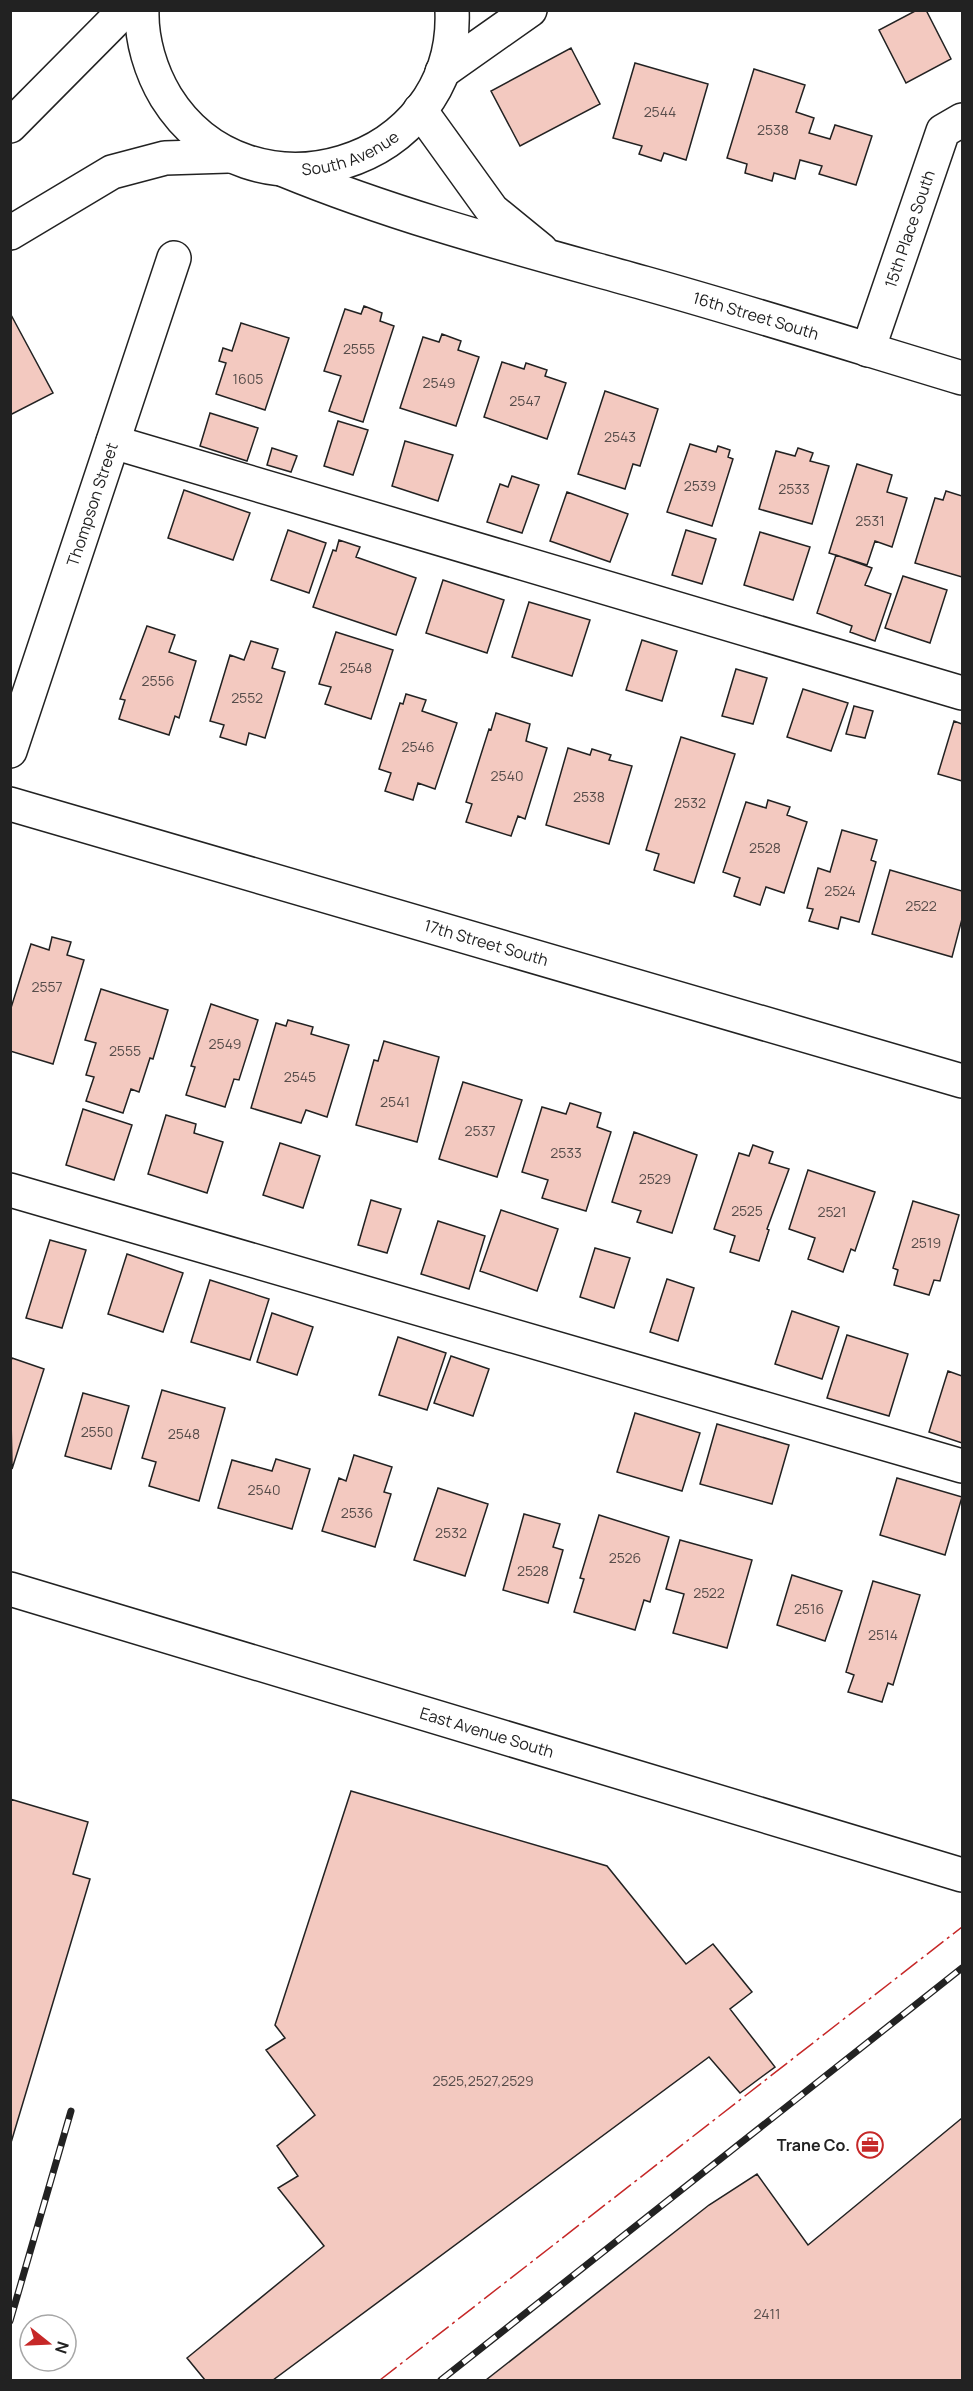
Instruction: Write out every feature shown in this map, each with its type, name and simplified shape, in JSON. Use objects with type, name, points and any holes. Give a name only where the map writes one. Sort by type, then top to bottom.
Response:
[{"type":"main road","points":[[10,126],[125,10]]},
{"type":"main road","name":"South Avenue","points":[[142,10],[146,47],[158,84],[180,118],[202,139],[228,156]]},
{"type":"main road","name":"South Avenue","points":[[10,233],[112,172],[165,158],[228,156],[284,170],[324,168],[362,157],[396,136],[420,110],[442,72],[452,37],[452,10]]},
{"type":"main road","name":"South Avenue","points":[[442,72],[530,10]]},
{"type":"main road","name":"16th Street South","points":[[420,110],[492,210],[547,255]]},
{"type":"main road","name":"15th Place South","points":[[868,350],[943,131],[963,120]]},
{"type":"main road","name":"16th Street South","points":[[284,170],[357,200],[484,240],[547,255],[963,378]]},
{"type":"main road","name":"Thompson Street","points":[[10,751],[174,258]]},
{"type":"main road","points":[[113,442],[963,693]]},
{"type":"main road","name":"17th Street South","points":[[10,804],[963,1081]]},
{"type":"main road","points":[[10,1190],[963,1466]]},
{"type":"main road","name":"East Avenue South","points":[[10,1589],[955,1865]]},
{"type":"building","points":[[917,10],[926,10],[951,59],[906,83],[879,30]]},
{"type":"building","points":[[571,48],[600,104],[520,146],[491,91]]},
{"type":"building","points":[[635,63],[708,84],[686,160],[664,153],[661,161],[639,154],[642,146],[613,138]]},
{"type":"building","points":[[754,69],[805,85],[796,112],[814,118],[809,133],[830,139],[835,125],[872,136],[856,185],[819,174],[822,166],[800,160],[795,179],[774,173],[772,181],[745,173],[747,164],[727,158]]},
{"type":"building","points":[[364,306],[382,313],[380,321],[394,326],[363,422],[329,411],[341,376],[324,371],[345,309],[361,314]]},
{"type":"building","points":[[10,313],[53,393],[10,415]]},
{"type":"building","points":[[241,323],[289,338],[265,410],[216,394],[226,363],[219,361],[223,348],[232,351]]},
{"type":"building","points":[[442,334],[461,341],[458,350],[479,357],[456,426],[400,408],[423,337],[439,342]]},
{"type":"building","points":[[502,362],[524,369],[526,363],[547,370],[545,376],[566,383],[547,439],[484,417]]},
{"type":"building","points":[[605,391],[658,409],[640,466],[633,464],[625,489],[578,474]]},
{"type":"building","points":[[210,413],[258,428],[247,461],[200,446]]},
{"type":"building","points":[[338,421],[368,430],[353,475],[324,466]]},
{"type":"building","points":[[405,441],[453,455],[438,501],[392,486]]},
{"type":"building","points":[[690,444],[716,452],[718,446],[730,450],[728,457],[733,459],[712,526],[667,512]]},
{"type":"building","points":[[272,448],[297,456],[291,472],[267,465]]},
{"type":"building","points":[[798,448],[813,453],[810,461],[829,466],[812,524],[759,509],[776,451],[795,456]]},
{"type":"building","points":[[857,464],[892,475],[887,492],[907,498],[892,547],[875,541],[867,565],[829,553]]},
{"type":"building","points":[[512,476],[539,485],[522,533],[487,522],[500,484],[508,487]]},
{"type":"building","points":[[184,490],[250,513],[233,560],[168,538]]},
{"type":"building","points":[[946,491],[962,496],[962,577],[915,563],[935,498],[943,500]]},
{"type":"building","points":[[567,492],[628,514],[610,562],[550,541]]},
{"type":"building","points":[[288,530],[326,543],[309,593],[271,580]]},
{"type":"building","points":[[686,530],[716,539],[702,584],[672,575]]},
{"type":"building","points":[[760,532],[810,547],[793,600],[744,585]]},
{"type":"building","points":[[339,540],[360,547],[356,557],[416,578],[396,635],[313,607],[333,550],[336,551]]},
{"type":"building","points":[[836,555],[872,568],[865,585],[891,594],[875,641],[850,632],[852,626],[817,613]]},
{"type":"building","points":[[903,576],[947,590],[930,643],[885,628]]},
{"type":"building","points":[[443,580],[504,600],[487,653],[426,633]]},
{"type":"building","points":[[529,602],[590,620],[572,676],[512,657]]},
{"type":"building","points":[[147,626],[175,635],[169,652],[196,661],[179,718],[175,716],[169,735],[119,719],[125,700],[120,699]]},
{"type":"building","points":[[336,632],[393,650],[371,719],[325,704],[331,687],[319,684]]},
{"type":"building","points":[[642,640],[677,651],[662,701],[626,690]]},
{"type":"building","points":[[251,641],[278,649],[272,668],[285,672],[265,738],[249,733],[246,745],[220,737],[224,725],[210,721],[230,655],[244,660]]},
{"type":"building","points":[[736,669],[767,678],[753,724],[722,716]]},
{"type":"building","points":[[803,689],[848,703],[831,751],[787,737]]},
{"type":"building","points":[[406,694],[426,700],[422,711],[457,723],[435,789],[418,783],[413,800],[385,791],[391,773],[379,769],[400,703],[403,704]]},
{"type":"building","points":[[854,706],[873,711],[865,738],[846,734]]},
{"type":"building","points":[[496,713],[530,724],[526,741],[547,748],[525,819],[518,816],[511,836],[466,822],[472,804],[466,802]]},
{"type":"building","points":[[954,721],[962,724],[962,781],[938,774]]},
{"type":"building","points":[[681,737],[735,754],[694,883],[654,870],[659,854],[646,850]]},
{"type":"building","points":[[568,748],[590,755],[592,749],[611,755],[609,760],[632,766],[609,844],[546,825]]},
{"type":"building","points":[[768,800],[790,807],[787,815],[807,822],[784,893],[766,887],[760,905],[734,896],[740,878],[723,872],[746,802],[766,808]]},
{"type":"building","points":[[842,830],[877,840],[871,860],[876,862],[859,922],[841,917],[838,929],[809,921],[813,909],[807,908],[818,868],[830,872]]},
{"type":"building","points":[[890,870],[962,891],[962,919],[952,957],[872,934]]},
{"type":"building","points":[[52,937],[71,942],[67,955],[84,960],[53,1064],[10,1051],[10,1011],[31,944],[49,950]]},
{"type":"building","points":[[101,989],[168,1010],[153,1059],[150,1058],[139,1092],[131,1089],[123,1113],[86,1101],[94,1077],[86,1075],[96,1043],[85,1040]]},
{"type":"building","points":[[211,1004],[258,1020],[239,1080],[234,1079],[225,1107],[186,1095],[195,1067],[191,1066]]},
{"type":"building","points":[[288,1020],[313,1027],[311,1034],[349,1045],[327,1117],[306,1110],[301,1123],[251,1108],[276,1023],[286,1026]]},
{"type":"building","points":[[384,1041],[439,1057],[417,1142],[356,1125],[374,1060],[378,1061]]},
{"type":"building","points":[[463,1082],[522,1100],[497,1177],[439,1159]]},
{"type":"building","points":[[570,1103],[601,1113],[597,1127],[611,1132],[586,1211],[542,1198],[548,1180],[522,1172],[542,1107],[566,1114]]},
{"type":"building","points":[[83,1109],[132,1125],[114,1180],[66,1165]]},
{"type":"building","points":[[166,1115],[196,1124],[194,1133],[223,1142],[207,1193],[148,1174]]},
{"type":"building","points":[[634,1132],[697,1155],[672,1233],[637,1222],[641,1211],[612,1202]]},
{"type":"building","points":[[280,1143],[320,1156],[303,1208],[263,1195]]},
{"type":"building","points":[[753,1145],[773,1152],[769,1163],[789,1169],[767,1229],[769,1230],[759,1261],[730,1252],[735,1236],[714,1229],[739,1153],[749,1156]]},
{"type":"building","points":[[808,1170],[875,1192],[855,1251],[851,1249],[843,1272],[808,1259],[815,1238],[789,1229]]},
{"type":"building","points":[[371,1200],[401,1209],[387,1253],[358,1245]]},
{"type":"building","points":[[913,1201],[959,1215],[940,1281],[934,1280],[929,1295],[894,1285],[898,1270],[893,1268]]},
{"type":"building","points":[[501,1210],[558,1229],[537,1291],[480,1271]]},
{"type":"building","points":[[438,1221],[485,1236],[469,1289],[421,1274]]},
{"type":"building","points":[[50,1240],[86,1250],[62,1328],[26,1318]]},
{"type":"building","points":[[595,1248],[630,1258],[614,1308],[580,1297]]},
{"type":"building","points":[[127,1254],[183,1273],[163,1332],[108,1314]]},
{"type":"building","points":[[667,1279],[694,1288],[678,1341],[650,1332]]},
{"type":"building","points":[[210,1280],[269,1299],[250,1360],[191,1342]]},
{"type":"building","points":[[792,1311],[839,1327],[822,1379],[775,1364]]},
{"type":"building","points":[[272,1313],[313,1327],[297,1375],[257,1362]]},
{"type":"building","points":[[847,1335],[908,1354],[889,1416],[827,1398]]},
{"type":"building","points":[[398,1337],[446,1353],[427,1410],[379,1395]]},
{"type":"building","points":[[451,1356],[489,1369],[473,1416],[434,1403]]},
{"type":"building","points":[[12,1358],[44,1369],[12,1469],[10,1364]]},
{"type":"building","points":[[948,1371],[962,1376],[962,1443],[929,1432]]},
{"type":"building","points":[[162,1390],[225,1408],[199,1501],[149,1486],[156,1462],[142,1458]]},
{"type":"building","points":[[83,1393],[129,1406],[111,1469],[65,1456]]},
{"type":"building","points":[[635,1413],[700,1433],[682,1491],[617,1472]]},
{"type":"building","points":[[717,1424],[789,1445],[772,1504],[700,1484]]},
{"type":"building","points":[[354,1455],[392,1467],[384,1492],[391,1494],[375,1547],[322,1531],[339,1478],[346,1481]]},
{"type":"building","points":[[276,1459],[310,1469],[292,1529],[218,1508],[232,1460],[272,1471]]},
{"type":"building","points":[[897,1478],[962,1497],[945,1555],[880,1535]]},
{"type":"building","points":[[438,1488],[488,1504],[465,1576],[414,1560]]},
{"type":"building","points":[[524,1514],[560,1524],[553,1547],[563,1550],[548,1603],[503,1590]]},
{"type":"building","points":[[599,1515],[669,1537],[650,1602],[644,1600],[635,1630],[574,1612],[584,1579],[580,1578]]},
{"type":"building","points":[[680,1540],[752,1560],[727,1648],[673,1633],[684,1594],[666,1589]]},
{"type":"building","points":[[792,1575],[842,1591],[825,1641],[777,1625]]},
{"type":"building","points":[[873,1581],[920,1595],[893,1685],[888,1683],[882,1702],[848,1692],[854,1675],[846,1672]]},
{"type":"building","points":[[351,1791],[607,1866],[686,1964],[713,1944],[752,1992],[730,2009],[775,2067],[740,2093],[709,2057],[273,2380],[205,2380],[187,2358],[324,2246],[278,2188],[298,2176],[277,2146],[315,2115],[266,2050],[285,2038],[275,2025]]},
{"type":"building","points":[[10,1799],[88,1822],[73,1874],[90,1879],[10,2146]]},
{"type":"building","name":"Trane Co.","points":[[962,2118],[962,2380],[486,2380],[709,2205],[757,2174],[808,2245]]},
{"type":"railway","points":[[441,2380],[962,1968]]},
{"type":"railway","points":[[10,2321],[71,2111]]},
{"type":"power","points":[[380,2380],[962,1927]]},
{"type":"place","name":"Trane Co.","points":[[870,2145]]}]
